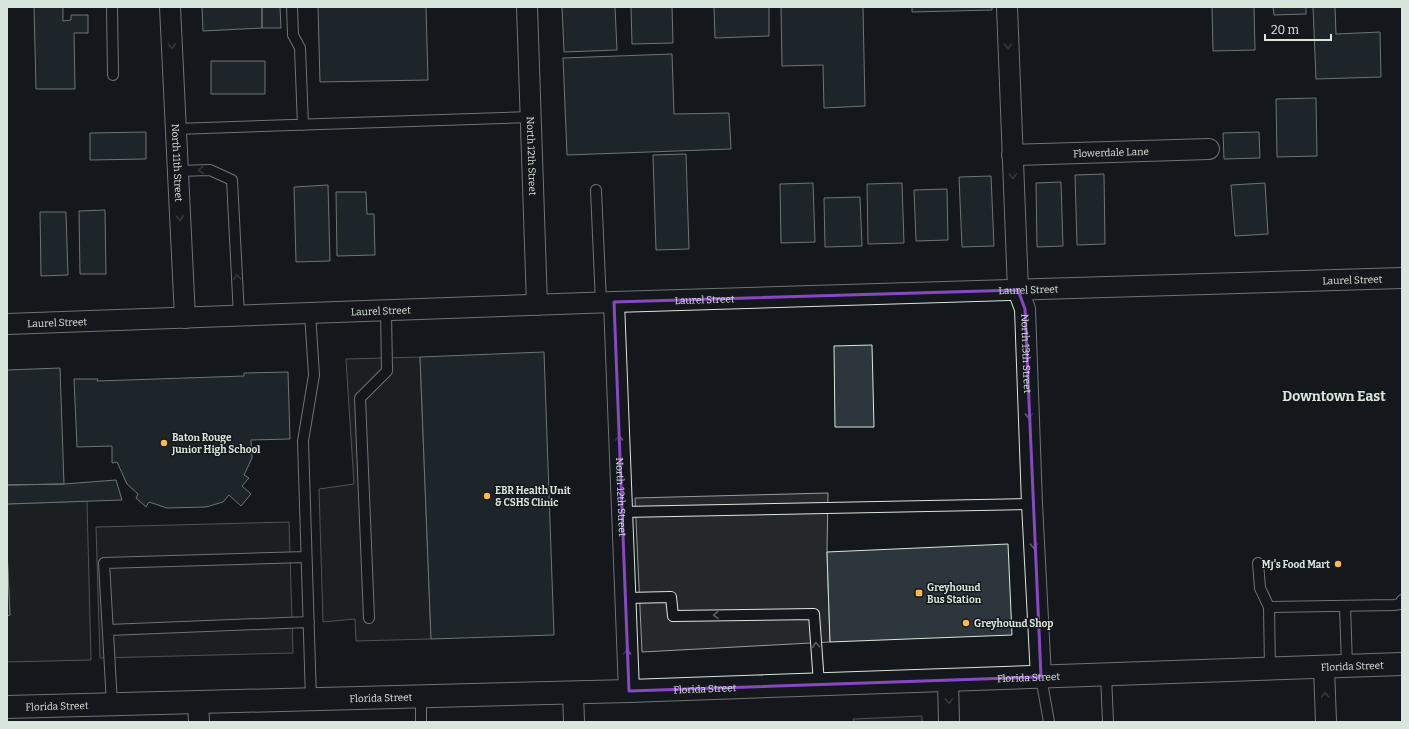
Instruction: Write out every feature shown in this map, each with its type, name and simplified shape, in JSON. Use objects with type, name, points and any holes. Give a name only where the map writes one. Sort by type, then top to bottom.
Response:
[{"type":"main road","name":"Florida Street","points":[[7,707],[112,704],[199,712],[311,699],[629,691],[1402,664]]},
{"type":"street","name":"North 11th Street","points":[[170,7],[185,318]]},
{"type":"street","name":"North 12th Street","points":[[527,7],[537,305]]},
{"type":"street","name":"North 13th Street","points":[[1007,7],[1018,290],[1026,309],[1032,504],[1041,677]]},
{"type":"street","name":"Flowerdale Lane","points":[[1012,154],[1209,149]]},
{"type":"street","name":"Laurel Street","points":[[7,324],[537,305],[1402,278]]},
{"type":"street","name":"North 12th Street","points":[[608,303],[622,512],[629,691]]},
{"type":"street","points":[[1324,667],[1326,722]]},
{"type":"street","points":[[948,680],[949,722]]},
{"type":"street","points":[[573,692],[574,722]]},
{"type":"lane","points":[[112,7],[114,75]]},
{"type":"lane","points":[[292,7],[293,35],[300,48],[303,125]]},
{"type":"lane","points":[[176,129],[531,117]]},
{"type":"lane","points":[[178,171],[210,170],[232,180],[239,316]]},
{"type":"lane","points":[[596,190],[608,303]]},
{"type":"lane","points":[[369,618],[360,398],[386,371],[386,311]]},
{"type":"lane","points":[[310,313],[314,375],[303,441],[311,699]]},
{"type":"lane","points":[[622,512],[1032,504]]},
{"type":"lane","points":[[112,704],[104,563],[306,557]]},
{"type":"lane","points":[[1258,563],[1260,588],[1269,607],[1270,669]]},
{"type":"lane","points":[[626,598],[671,597],[672,616],[814,614],[819,684]]},
{"type":"lane","points":[[1269,607],[1401,604]]},
{"type":"lane","points":[[1345,606],[1347,666]]},
{"type":"lane","points":[[108,630],[309,622]]},
{"type":"lane","points":[[1106,675],[1108,722]]},
{"type":"lane","points":[[1041,677],[1049,722]]},
{"type":"lane","points":[[421,697],[421,722]]},
{"type":"highlighted area","points":[[1018,290],[1025,309],[1041,677],[629,691],[614,302]]},
{"type":"shaded area","points":[[420,357],[431,639],[356,641],[355,619],[323,622],[319,489],[354,484],[346,359]]},
{"type":"shaded area","points":[[828,493],[827,552],[830,642],[642,652],[635,498]]},
{"type":"shaded area","points":[[87,501],[91,660],[7,662],[7,616],[10,615],[7,550],[7,504]]},
{"type":"shaded area","points":[[289,522],[293,653],[100,658],[96,527]]},
{"type":"shaded area","points":[[922,716],[922,722],[854,722],[853,719]]},
{"type":"building","points":[[34,7],[63,7],[63,21],[71,20],[71,15],[88,15],[88,33],[74,33],[75,89],[36,89]]},
{"type":"building","points":[[202,7],[262,7],[262,28],[203,31]]},
{"type":"building","points":[[262,7],[280,7],[281,28],[262,28]]},
{"type":"building","points":[[318,7],[426,7],[428,80],[320,82]]},
{"type":"building","points":[[562,7],[615,7],[617,50],[564,52]]},
{"type":"building","points":[[631,7],[672,7],[673,43],[632,44]]},
{"type":"building","points":[[714,7],[769,7],[769,36],[715,38]]},
{"type":"building","points":[[781,7],[863,7],[865,106],[824,108],[823,65],[782,66]]},
{"type":"building","points":[[912,7],[992,7],[992,10],[912,12]]},
{"type":"building","points":[[1212,7],[1254,7],[1255,50],[1213,51]]},
{"type":"building","points":[[1273,7],[1306,7],[1306,14],[1274,15]]},
{"type":"building","points":[[1313,7],[1335,7],[1336,34],[1380,32],[1381,77],[1316,79]]},
{"type":"building","points":[[672,54],[674,114],[729,113],[731,149],[567,155],[563,58]]},
{"type":"building","points":[[211,61],[265,61],[265,94],[211,94]]},
{"type":"building","points":[[1316,98],[1317,156],[1277,157],[1276,99]]},
{"type":"building","points":[[146,132],[146,159],[90,160],[90,133]]},
{"type":"building","points":[[1259,132],[1260,158],[1224,159],[1223,133]]},
{"type":"building","points":[[686,154],[689,249],[656,250],[653,155]]},
{"type":"building","points":[[1104,174],[1105,244],[1077,245],[1075,175]]},
{"type":"building","points":[[991,176],[994,246],[962,247],[959,177]]},
{"type":"building","points":[[1061,182],[1063,246],[1037,247],[1036,183]]},
{"type":"building","points":[[813,183],[815,242],[781,243],[780,184]]},
{"type":"building","points":[[902,183],[904,243],[868,244],[867,184]]},
{"type":"building","points":[[1265,183],[1268,234],[1235,236],[1231,185]]},
{"type":"building","points":[[328,185],[330,261],[296,262],[294,187]]},
{"type":"building","points":[[947,189],[948,240],[916,241],[914,190]]},
{"type":"building","points":[[336,192],[366,192],[367,214],[374,214],[375,255],[337,256]]},
{"type":"building","points":[[860,197],[862,246],[825,247],[824,198]]},
{"type":"building","points":[[105,210],[106,274],[80,274],[79,211]]},
{"type":"building","points":[[40,212],[66,212],[68,275],[41,276]]},
{"type":"building","points":[[872,345],[874,427],[835,427],[834,346]]},
{"type":"building","name":"EBR Health Unit & CSHS Clinic","points":[[544,352],[554,635],[431,639],[420,357]]},
{"type":"building","points":[[60,368],[64,484],[7,485],[7,370]]},
{"type":"building","name":"Baton Rouge Junior High School","points":[[288,372],[290,439],[251,440],[252,458],[244,475],[249,478],[242,486],[251,494],[241,506],[229,495],[223,502],[206,507],[167,508],[149,502],[146,507],[136,498],[138,494],[127,484],[117,462],[112,463],[112,446],[77,447],[74,379],[98,379],[97,381],[244,376],[244,373]]},
{"type":"building","points":[[116,480],[122,500],[7,504],[7,485],[64,484]]},
{"type":"building","name":"Greyhound Bus Station","points":[[1008,544],[1012,635],[830,642],[827,552]]},
{"type":"building","points":[[7,550],[10,615],[7,616]]},
{"type":"place","name":"Baton Rouge Junior High School","points":[[164,443]]},
{"type":"place","name":"EBR Health Unit & CSHS Clinic","points":[[487,496]]},
{"type":"place","name":"MJ's Food Mart","points":[[1338,564]]},
{"type":"place","name":"Greyhound Bus Station","points":[[919,593]]},
{"type":"place","name":"Greyhound Shop","points":[[966,623]]},
{"type":"district","name":"Downtown East","points":[[1334,396]]}]
